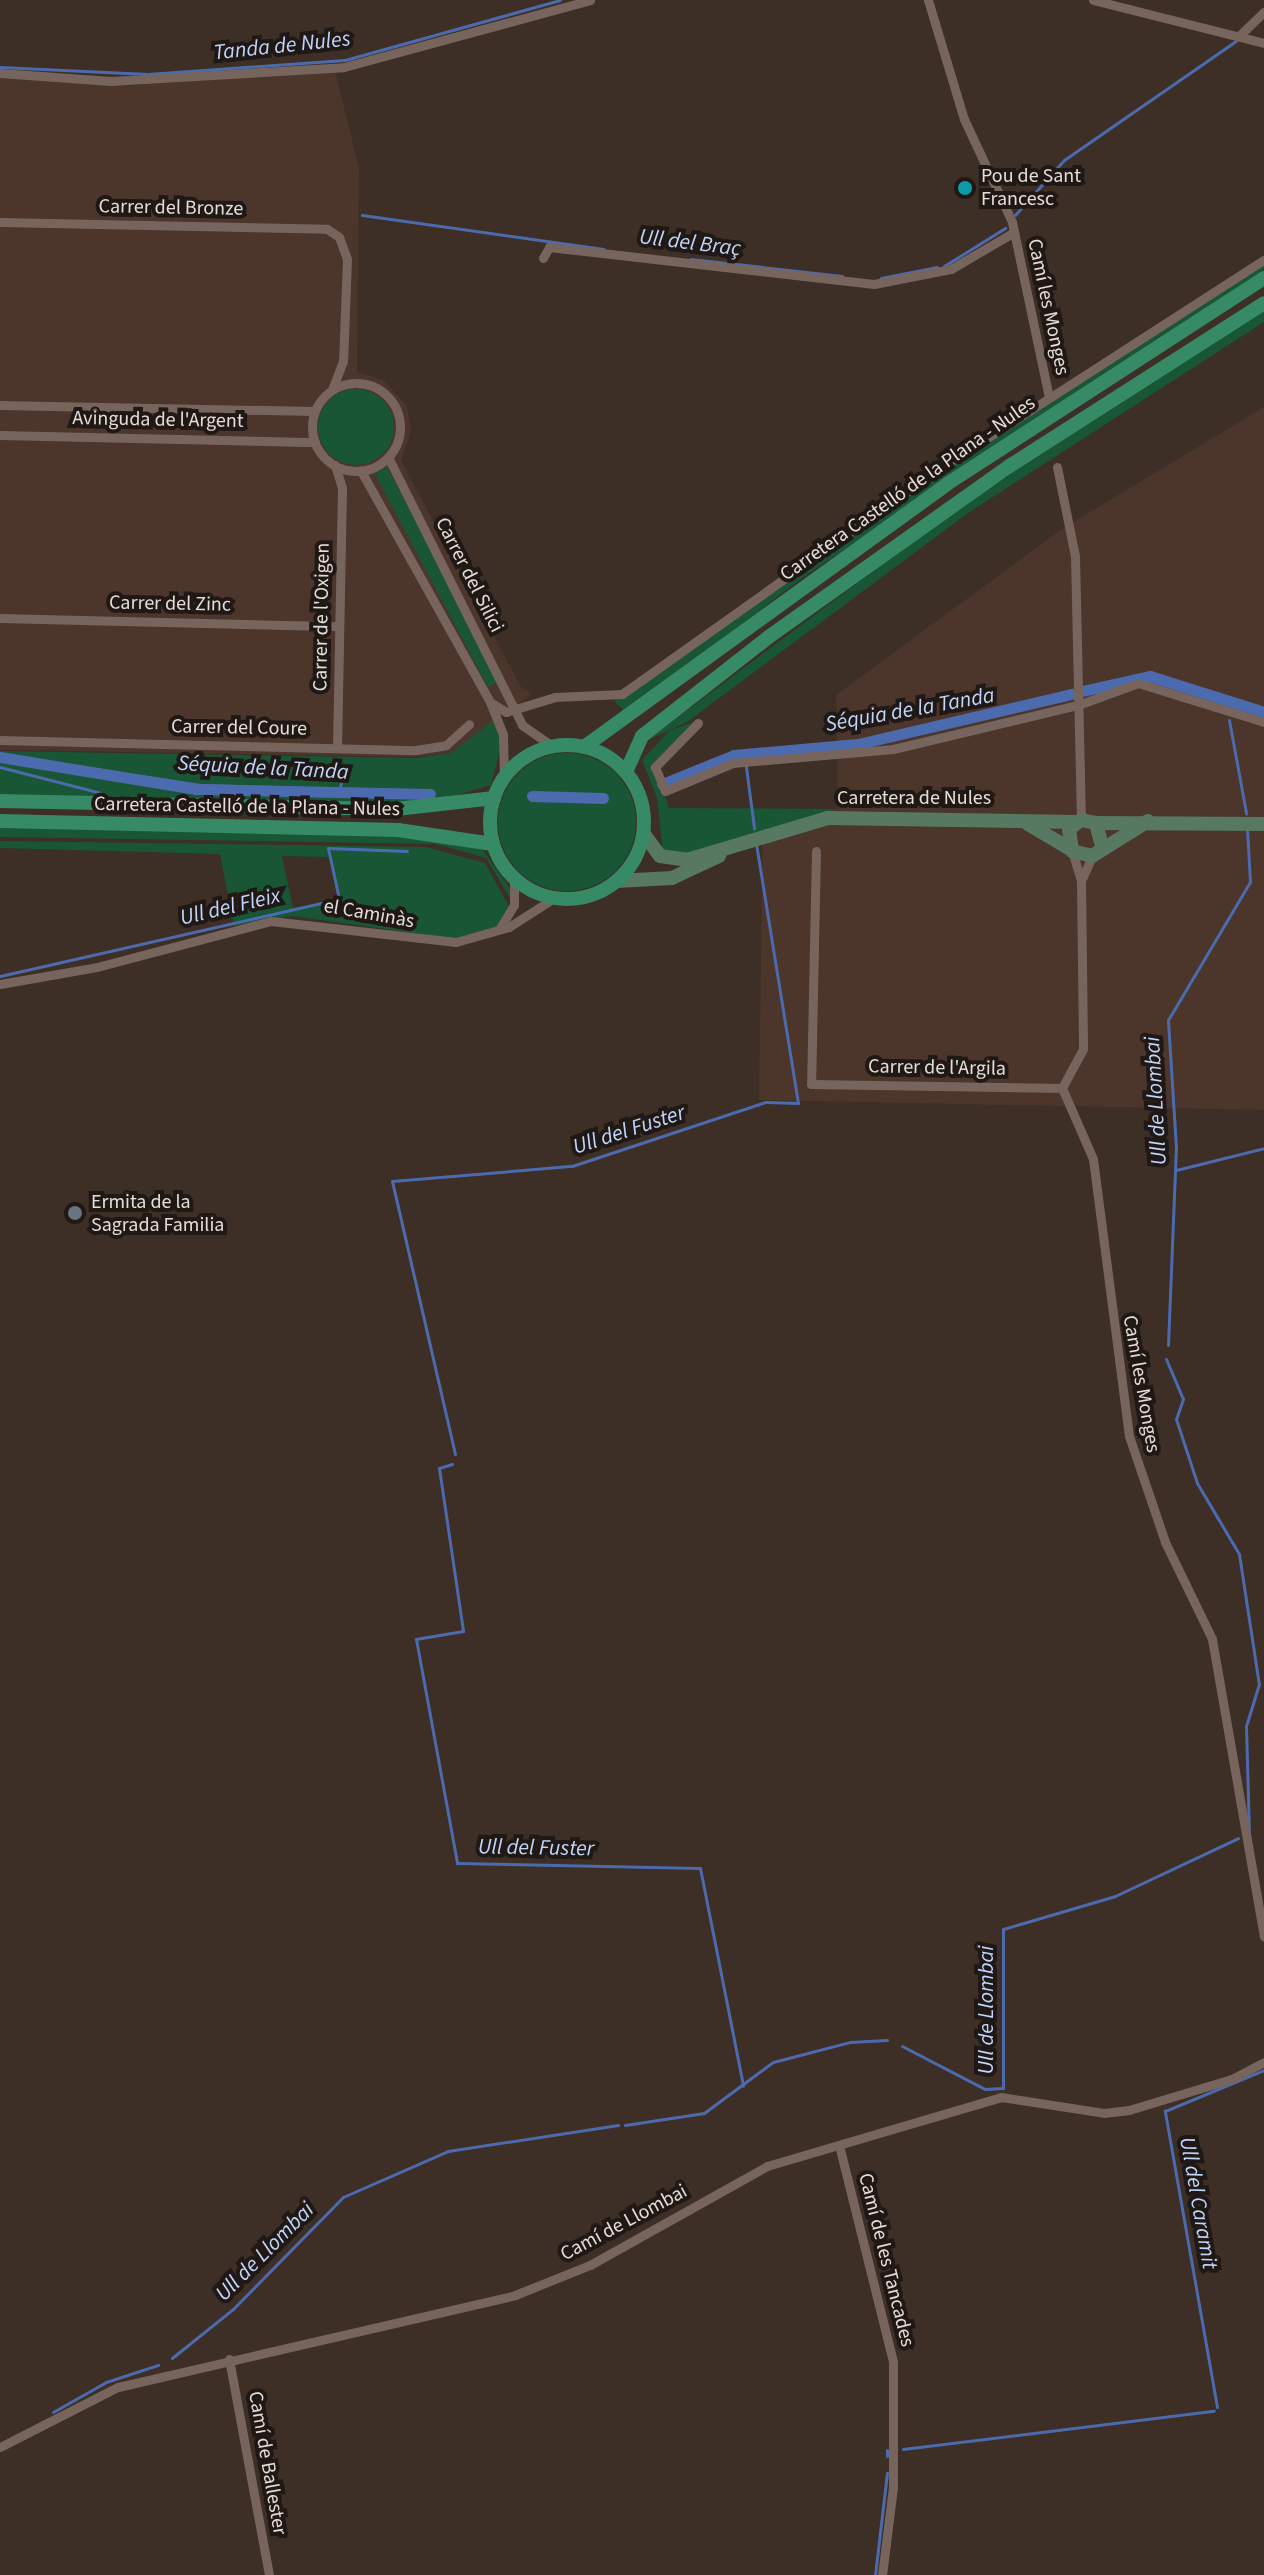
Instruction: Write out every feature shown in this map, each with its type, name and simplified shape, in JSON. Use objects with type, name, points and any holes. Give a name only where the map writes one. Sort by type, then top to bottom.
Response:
[{"type":"main road","name":"Carretera Castelló de la Plana - Nules","points":[[584,747],[947,484],[1264,278]]},
{"type":"main road","name":"Carretera Castelló de la Plana - Nules","points":[[626,772],[642,736],[782,627],[1008,467],[1264,303]]},
{"type":"main road","points":[[553,747],[584,747],[626,772],[640,798],[644,834],[617,881],[588,897],[554,898],[514,879],[493,844],[494,798],[504,778],[525,758],[553,747]]},
{"type":"main road","name":"Carretera Castelló de la Plana - Nules","points":[[0,801],[432,809],[494,798]]},
{"type":"main road","name":"Carretera de Nules","points":[[644,834],[660,856],[677,860],[732,848],[828,818],[1085,818],[1264,824]]},
{"type":"main road","points":[[1071,850],[1067,839],[1085,818],[1097,851],[1148,821]]},
{"type":"main road","name":"Carretera de Nules","points":[[1005,819],[1048,831],[1071,850],[1097,851]]},
{"type":"main road","name":"Carretera Castelló de la Plana - Nules","points":[[0,821],[398,830],[493,844]]},
{"type":"main road","name":"Carretera de Nules","points":[[617,881],[694,872],[732,848]]},
{"type":"street","points":[[0,73],[111,81],[344,67],[590,0]]},
{"type":"street","name":"Camí les Monges","points":[[928,0],[964,119],[1014,232],[1049,397]]},
{"type":"street","points":[[1093,0],[1264,43]]},
{"type":"street","points":[[1240,35],[1264,12]]},
{"type":"street","name":"Carrer del Bronze","points":[[0,222],[327,229],[339,237],[347,259],[343,361]]},
{"type":"street","points":[[543,258],[549,247],[874,284],[951,269],[1014,232]]},
{"type":"street","points":[[490,702],[517,710],[533,701],[622,694],[1049,397],[1264,260]]},
{"type":"street","points":[[343,361],[355,382]]},
{"type":"street","points":[[343,361],[332,389],[314,411],[315,442],[335,465],[357,471]]},
{"type":"street","points":[[332,389],[355,382],[382,391],[399,416],[388,457],[357,471],[342,488]]},
{"type":"street","name":"Avinguda de l'Argent","points":[[0,405],[314,411]]},
{"type":"street","name":"Avinguda de l'Argent","points":[[0,435],[315,442]]},
{"type":"street","name":"Carrer del Silici","points":[[388,457],[527,732],[553,747]]},
{"type":"street","name":"Carrer de l'Oxigen","points":[[335,465],[342,488],[337,748]]},
{"type":"street","points":[[1057,467],[1075,556],[1078,705],[1085,818]]},
{"type":"street","name":"Carrer del Silici","points":[[357,471],[490,702],[503,735],[504,778]]},
{"type":"street","name":"Carrer del Zinc","points":[[0,618],[339,626]]},
{"type":"street","points":[[698,723],[655,767],[665,791],[733,763],[893,749],[1078,705],[1138,683],[1264,722]]},
{"type":"street","points":[[506,687],[533,701]]},
{"type":"street","name":"Carrer del Coure","points":[[0,740],[337,748],[446,745],[469,724]]},
{"type":"street","points":[[1062,1088],[1083,1049],[1081,881],[1071,850]]},
{"type":"street","name":"Carrer de l'Argila","points":[[816,851],[811,1084],[1062,1088]]},
{"type":"street","points":[[1081,881],[1097,851]]},
{"type":"street","points":[[498,931],[514,905],[514,879]]},
{"type":"street","points":[[498,931],[554,898]]},
{"type":"street","name":"el Caminàs","points":[[0,984],[97,967],[271,921],[425,942],[498,931]]},
{"type":"street","name":"Camí les Monges","points":[[1062,1088],[1093,1159],[1129,1436],[1165,1542],[1212,1639],[1264,1936]]},
{"type":"street","name":"Camí de Llombai","points":[[0,2447],[118,2387],[515,2295],[590,2265],[767,2166],[1001,2097],[1104,2113],[1129,2110],[1232,2079],[1264,2062]]},
{"type":"street","name":"Camí de les Tancades","points":[[839,2145],[893,2362],[893,2487],[882,2575]]},
{"type":"street","name":"Camí de Ballester","points":[[229,2359],[269,2575]]},
{"type":"shaded area","points":[[335,71],[359,168],[357,372],[383,380],[407,406],[411,432],[401,460],[521,687],[532,694],[451,753],[415,757],[0,750],[0,77],[124,86]]},
{"type":"shaded area","points":[[1264,407],[1264,1110],[759,1100],[763,811],[838,809],[836,695],[1062,529]]},
{"type":"green space","points":[[1264,262],[1264,270],[802,578],[627,713],[614,701],[1050,399]]},
{"type":"green space","points":[[1264,309],[1264,322],[968,513],[687,722],[646,741],[974,496]]},
{"type":"green space","points":[[349,389],[363,389],[377,395],[388,406],[394,427],[391,442],[383,454],[363,465],[349,465],[335,459],[324,448],[318,434],[318,420],[324,406],[335,395]]},
{"type":"green space","points":[[387,467],[501,681],[488,687],[375,474]]},
{"type":"green space","points":[[494,720],[502,742],[491,785],[430,803],[0,795],[0,751],[415,758],[451,753]]},
{"type":"green space","points":[[695,722],[654,766],[669,808],[838,809],[695,855],[663,853],[657,798],[642,760],[670,730]]},
{"type":"green space","points":[[567,753],[594,758],[616,773],[631,795],[636,822],[631,849],[616,871],[594,886],[567,891],[540,886],[518,871],[503,849],[498,822],[503,795],[518,773],[540,758]]},
{"type":"green space","points":[[0,827],[413,836],[482,849],[512,891],[511,900],[486,858],[436,844],[0,837]]},
{"type":"green space","points":[[0,841],[426,847],[485,863],[510,908],[497,927],[456,939],[293,916],[234,926],[220,854],[0,848]],"holes":[[[282,856],[329,857],[339,899],[293,908]]]},
{"type":"waterway","name":"Tanda de Nules","points":[[0,67],[148,74],[345,60],[560,0]]},
{"type":"waterway","name":"Ull del Braç","points":[[1015,215],[1064,160],[1236,41]]},
{"type":"waterway","name":"Ull del Braç","points":[[362,215],[604,249]]},
{"type":"waterway","name":"Ull del Braç","points":[[944,266],[1005,228]]},
{"type":"waterway","name":"Ull del Braç","points":[[691,259],[842,276]]},
{"type":"waterway","name":"Ull del Braç","points":[[881,278],[937,267]]},
{"type":"waterway","name":"Séquia de la Tanda","points":[[1082,691],[1150,676],[1264,712]]},
{"type":"waterway","name":"Séquia de la Tanda","points":[[1086,694],[1146,679],[1264,715]]},
{"type":"waterway","name":"Séquia de la Tanda","points":[[662,784],[734,755],[858,744],[1072,694]]},
{"type":"waterway","name":"Séquia de la Tanda","points":[[848,744],[1067,699]]},
{"type":"waterway","name":"Ull de Llombai","points":[[1229,720],[1246,813]]},
{"type":"waterway","name":"Séquia de la Tanda","points":[[0,757],[196,789],[430,794]]},
{"type":"waterway","points":[[38,760],[202,785],[340,789],[341,782]]},
{"type":"waterway","points":[[0,767],[101,793]]},
{"type":"waterway","name":"Ull del Fuster","points":[[746,767],[754,828]]},
{"type":"waterway","name":"Séquia de la Tanda","points":[[532,796],[603,798]]},
{"type":"waterway","name":"Ull de Llombai","points":[[1168,1345],[1176,1148],[1168,1020],[1250,882],[1247,829]]},
{"type":"waterway","name":"Ull del Fuster","points":[[455,1454],[392,1181],[572,1166],[766,1102],[798,1103],[756,845]]},
{"type":"waterway","name":"Ull del Fleix","points":[[0,976],[339,899],[328,848],[407,851]]},
{"type":"waterway","points":[[1176,1170],[1264,1148]]},
{"type":"waterway","name":"Ull de Llombai","points":[[1166,1359],[1183,1399],[1176,1419],[1197,1483],[1239,1554],[1259,1684],[1246,1726],[1249,1831]]},
{"type":"waterway","name":"Ull del Fuster","points":[[452,1464],[439,1468],[463,1631],[416,1639],[457,1863],[700,1868],[743,2086]]},
{"type":"waterway","name":"Ull de Llombai","points":[[902,2046],[985,2089],[1003,2088],[1003,1929],[1115,1896],[1238,1838]]},
{"type":"waterway","name":"Ull de Llombai","points":[[625,2125],[704,2113],[773,2062],[850,2042],[887,2040]]},
{"type":"waterway","name":"Ull del Caramit","points":[[1217,2407],[1165,2111],[1264,2070]]},
{"type":"waterway","name":"Ull de Llombai","points":[[172,2358],[233,2309],[343,2197],[448,2151],[618,2125]]},
{"type":"waterway","name":"Ull de Llombai","points":[[53,2412],[106,2382],[158,2365]]},
{"type":"waterway","name":"Ull del Caramit","points":[[903,2449],[1214,2411]]},
{"type":"waterway","name":"Ull del Caramit","points":[[887,2450],[887,2456]]},
{"type":"waterway","name":"Ull del Caramit","points":[[875,2575],[887,2473]]},
{"type":"place","name":"Pou de Sant Francesc","points":[[965,188]]},
{"type":"place","name":"Ermita de la Sagrada Familia","points":[[75,1213]]}]
